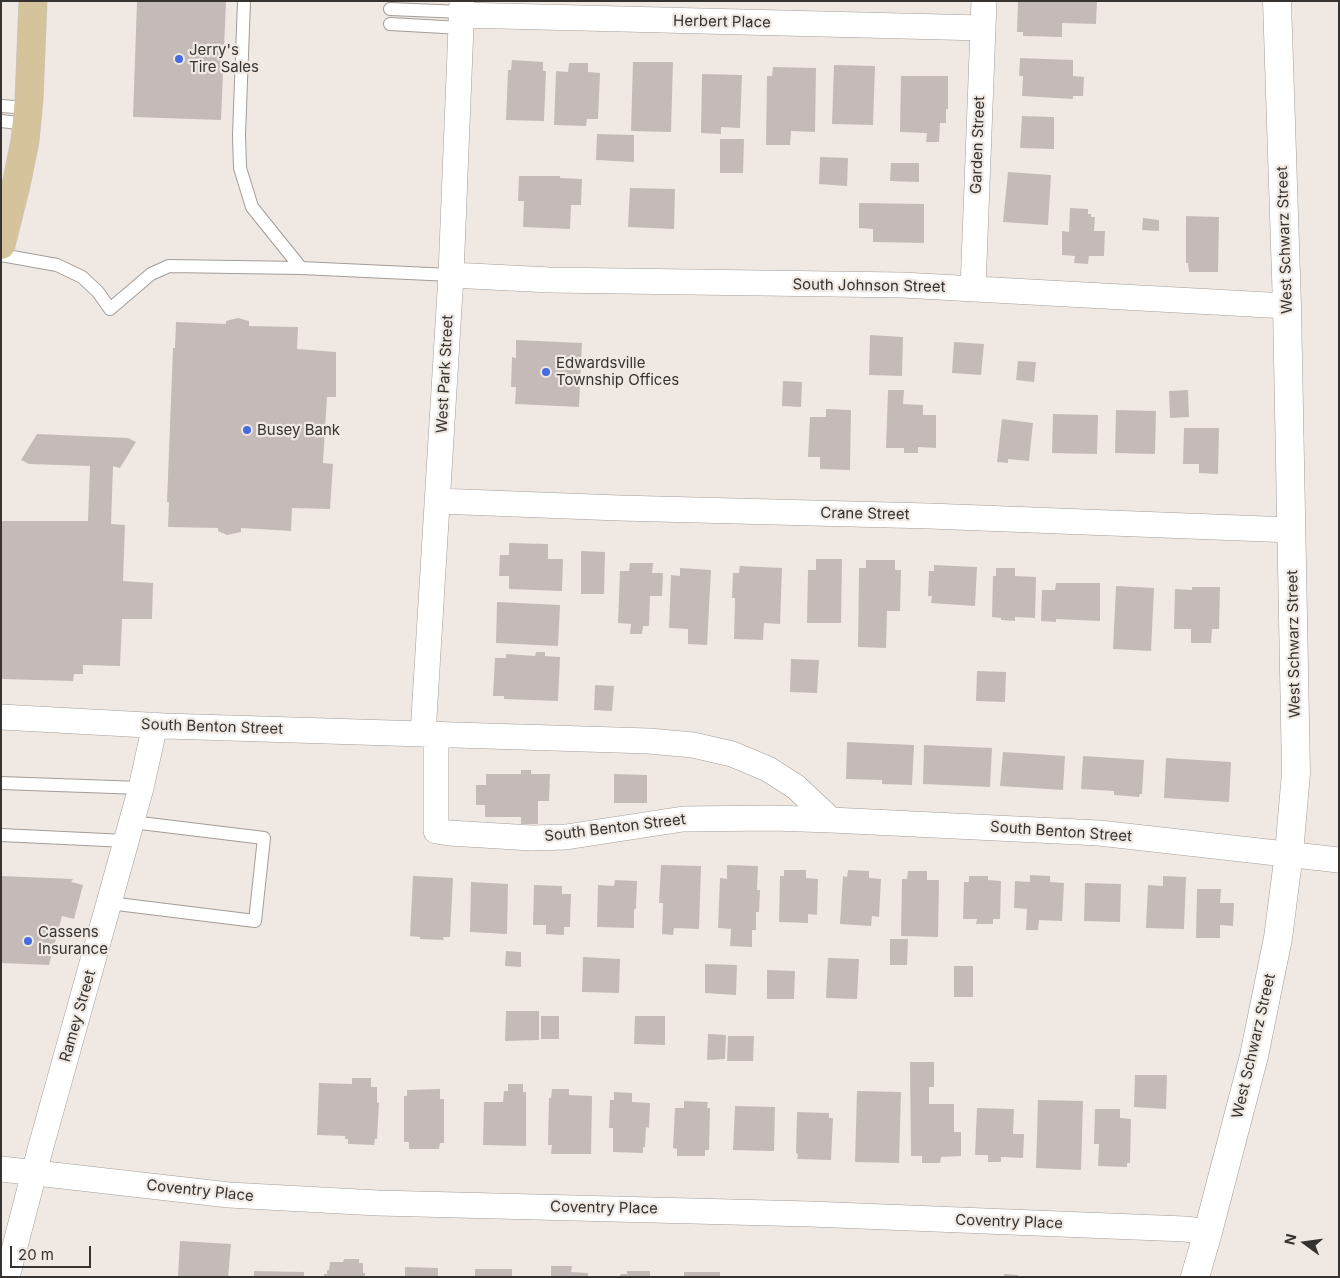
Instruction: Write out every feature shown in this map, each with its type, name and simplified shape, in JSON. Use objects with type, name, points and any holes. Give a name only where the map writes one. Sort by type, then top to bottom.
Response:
[{"type":"main road","points":[[1,245],[16,186],[19,118],[32,1]]},
{"type":"street","name":"Garden Street","points":[[972,288],[984,1]]},
{"type":"street","name":"West Schwarz Street","points":[[1195,1277],[1254,1056],[1278,938],[1289,853],[1296,773],[1287,306],[1277,1]]},
{"type":"street","name":"Herbert Place","points":[[462,14],[983,28]]},
{"type":"street","name":"West Park Street","points":[[429,734],[437,501],[462,14]]},
{"type":"street","name":"South Johnson Street","points":[[450,274],[550,280],[902,285],[1287,306]]},
{"type":"street","name":"Crane Street","points":[[437,501],[929,516],[1292,530]]},
{"type":"street","name":"South Benton Street","points":[[1,717],[156,725],[429,734],[436,831],[449,833],[532,838],[558,837],[684,819],[773,818],[1099,832],[1339,860]]},
{"type":"street","name":"Ramey Street","points":[[7,1277],[8,1243],[34,1173],[141,788],[156,725]]},
{"type":"street","points":[[429,734],[649,740],[693,745],[732,754],[768,769],[796,787],[831,820]]},
{"type":"street","name":"Coventry Place","points":[[1,1169],[229,1195],[378,1203],[810,1214],[1177,1229],[1208,1232]]},
{"type":"lane","points":[[244,1],[239,135],[240,168],[252,207],[301,268]]},
{"type":"lane","points":[[390,9],[462,14]]},
{"type":"lane","points":[[390,24],[462,14]]},
{"type":"lane","points":[[1,106],[19,118]]},
{"type":"lane","points":[[1,256],[57,265],[82,277],[98,292],[110,309],[151,274],[169,266],[301,268],[450,274]]},
{"type":"lane","points":[[1,783],[141,788]]},
{"type":"lane","points":[[1,835],[129,832],[264,838],[255,921],[109,903]]},
{"type":"building","name":"Jerry's Tire Sales","points":[[137,1],[226,1],[221,120],[133,117]]},
{"type":"building","points":[[1018,1],[1097,1],[1096,24],[1062,23],[1062,37],[1023,36],[1023,32],[1017,32]]},
{"type":"building","points":[[1020,58],[1073,60],[1073,76],[1084,77],[1083,96],[1073,96],[1073,99],[1022,96],[1023,76],[1019,76]]},
{"type":"building","points":[[512,60],[543,62],[543,71],[546,71],[544,121],[506,120],[508,70],[511,70]]},
{"type":"building","points":[[633,62],[673,62],[671,132],[631,131]]},
{"type":"building","points":[[569,63],[588,63],[588,72],[600,73],[598,119],[587,119],[586,126],[554,125],[556,71],[568,72]]},
{"type":"building","points":[[834,65],[875,66],[873,125],[832,124]]},
{"type":"building","points":[[773,67],[816,68],[815,132],[791,131],[790,145],[766,145],[767,76],[772,76]]},
{"type":"building","points":[[702,74],[742,75],[740,128],[721,127],[721,134],[701,133]]},
{"type":"building","points":[[901,76],[948,76],[948,109],[946,109],[946,123],[940,123],[939,142],[926,142],[927,133],[900,132]]},
{"type":"building","points":[[1022,116],[1054,117],[1054,149],[1020,148]]},
{"type":"building","points":[[597,134],[634,135],[634,162],[596,160]]},
{"type":"building","points":[[720,139],[744,139],[743,173],[720,173]]},
{"type":"building","points":[[820,157],[848,158],[847,186],[819,184]]},
{"type":"building","points":[[891,163],[919,163],[919,182],[890,181]]},
{"type":"building","points":[[1008,172],[1051,175],[1048,225],[1003,222]]},
{"type":"building","points":[[519,176],[560,176],[560,178],[582,179],[581,205],[571,205],[570,229],[523,227],[524,201],[518,201]]},
{"type":"building","points":[[630,188],[675,189],[674,229],[628,227]]},
{"type":"building","points":[[859,203],[924,204],[924,243],[873,242],[873,229],[859,228]]},
{"type":"building","points":[[1070,208],[1088,209],[1088,214],[1091,214],[1091,217],[1095,217],[1094,231],[1105,231],[1104,256],[1089,256],[1088,264],[1074,263],[1075,256],[1062,255],[1062,231],[1069,232]]},
{"type":"building","points":[[1186,216],[1219,217],[1218,272],[1189,272],[1188,263],[1186,263]]},
{"type":"building","points":[[1143,218],[1159,220],[1159,231],[1142,230]]},
{"type":"building","name":"Busey Bank","points":[[238,318],[249,321],[249,326],[298,327],[297,349],[336,352],[336,397],[327,397],[323,463],[333,464],[330,509],[292,508],[291,531],[241,528],[241,532],[227,535],[218,531],[218,528],[168,527],[169,502],[167,502],[173,348],[175,348],[176,322],[226,324],[226,321]]},
{"type":"building","points":[[870,335],[903,337],[902,376],[869,375]]},
{"type":"building","name":"Edwardsville Township Offices","points":[[516,340],[582,343],[579,407],[515,404],[516,387],[511,387],[512,357],[516,358]]},
{"type":"building","points":[[954,342],[984,344],[981,375],[952,373]]},
{"type":"building","points":[[1018,361],[1036,362],[1034,382],[1016,380]]},
{"type":"building","points":[[783,381],[802,382],[801,407],[782,406]]},
{"type":"building","points":[[888,390],[904,390],[903,404],[923,405],[923,415],[936,415],[936,448],[918,447],[918,453],[904,453],[904,448],[886,448]]},
{"type":"building","points":[[1188,390],[1189,417],[1170,418],[1169,391]]},
{"type":"building","points":[[826,409],[851,410],[850,470],[820,469],[820,457],[808,457],[810,417],[826,417]]},
{"type":"building","points":[[1116,410],[1156,411],[1155,454],[1115,453]]},
{"type":"building","points":[[1053,414],[1098,415],[1097,454],[1052,453]]},
{"type":"building","points":[[1002,419],[1033,423],[1029,461],[1008,459],[1008,463],[997,462]]},
{"type":"building","points":[[1184,428],[1219,428],[1218,474],[1199,473],[1199,464],[1183,464]]},
{"type":"building","points":[[37,434],[128,438],[136,442],[120,468],[113,466],[111,524],[125,525],[123,581],[153,583],[152,619],[122,619],[120,666],[83,665],[83,674],[74,674],[73,681],[1,679],[1,521],[88,521],[90,466],[29,464],[21,460]]},
{"type":"building","points":[[509,543],[548,544],[548,559],[563,559],[562,591],[509,589],[509,576],[499,576],[500,555],[509,555]]},
{"type":"building","points":[[581,551],[605,552],[604,594],[581,594]]},
{"type":"building","points":[[816,559],[842,559],[841,623],[807,623],[808,570],[816,570]]},
{"type":"building","points":[[866,560],[895,560],[895,570],[901,570],[900,611],[887,611],[886,648],[858,647],[859,568],[866,568]]},
{"type":"building","points":[[630,563],[653,563],[652,573],[663,573],[662,596],[650,596],[649,626],[643,626],[642,634],[630,634],[631,624],[618,623],[620,571],[629,571]]},
{"type":"building","points":[[934,565],[977,567],[975,606],[931,603],[932,596],[928,596],[929,571],[934,571]]},
{"type":"building","points":[[740,566],[782,568],[780,624],[764,623],[763,640],[734,639],[735,598],[732,598],[733,573],[739,573]]},
{"type":"building","points":[[680,568],[711,570],[707,645],[688,644],[688,629],[669,628],[671,575],[680,576]]},
{"type":"building","points":[[996,568],[1015,568],[1015,576],[1036,577],[1035,618],[1015,617],[1015,621],[992,617],[993,576],[996,576]]},
{"type":"building","points":[[1056,583],[1100,583],[1100,621],[1056,619],[1056,622],[1041,621],[1042,590],[1055,590]]},
{"type":"building","points":[[1116,586],[1154,588],[1151,651],[1113,649]]},
{"type":"building","points":[[1192,587],[1220,587],[1219,629],[1212,629],[1211,643],[1191,643],[1191,629],[1174,629],[1175,589],[1192,590]]},
{"type":"building","points":[[497,602],[560,605],[558,646],[496,643]]},
{"type":"building","points":[[536,652],[545,652],[545,656],[560,657],[558,701],[504,699],[504,696],[493,696],[495,658],[506,658],[506,654],[535,656]]},
{"type":"building","points":[[791,659],[819,660],[817,693],[790,692]]},
{"type":"building","points":[[977,671],[1006,672],[1005,702],[976,701]]},
{"type":"building","points":[[595,685],[614,686],[612,711],[594,710]]},
{"type":"building","points":[[847,742],[914,745],[912,785],[882,784],[882,780],[846,779]]},
{"type":"building","points":[[924,745],[992,748],[990,787],[923,784]]},
{"type":"building","points":[[1003,752],[1065,756],[1063,790],[1000,786]]},
{"type":"building","points":[[1083,756],[1144,760],[1142,794],[1139,797],[1114,795],[1114,791],[1081,789]]},
{"type":"building","points":[[1166,758],[1231,762],[1229,802],[1164,798]]},
{"type":"building","points":[[521,770],[531,770],[531,774],[550,774],[549,801],[538,801],[538,824],[521,824],[521,817],[485,817],[485,805],[476,805],[476,785],[486,785],[486,774],[521,774]]},
{"type":"building","points":[[614,774],[647,775],[647,803],[614,803]]},
{"type":"building","points":[[661,865],[701,866],[699,929],[674,928],[673,935],[662,934],[663,903],[659,903]]},
{"type":"building","points":[[727,865],[758,866],[757,890],[760,890],[759,912],[756,912],[756,930],[752,930],[752,947],[730,946],[731,929],[718,928],[720,878],[727,879]]},
{"type":"building","points":[[784,870],[806,870],[806,878],[818,879],[817,915],[808,914],[808,923],[779,922],[780,876],[784,876]]},
{"type":"building","points":[[848,870],[869,871],[869,878],[881,879],[879,917],[872,916],[871,926],[840,924],[843,876],[847,877]]},
{"type":"building","points":[[908,871],[927,871],[927,880],[939,880],[938,937],[901,936],[902,879],[907,879]]},
{"type":"building","points":[[1030,875],[1050,876],[1050,882],[1064,883],[1062,921],[1039,920],[1038,930],[1026,930],[1027,909],[1014,908],[1015,881],[1030,882]]},
{"type":"building","name":"Cassens Insurance","points":[[1,876],[73,879],[71,882],[83,885],[74,919],[62,916],[49,965],[1,963]]},
{"type":"building","points":[[413,876],[453,878],[450,937],[443,937],[444,940],[420,939],[420,937],[410,936]]},
{"type":"building","points":[[969,876],[988,876],[988,880],[1001,881],[1000,919],[993,919],[993,924],[976,924],[977,919],[963,919],[964,882],[969,882]]},
{"type":"building","points":[[1163,876],[1186,877],[1184,929],[1146,928],[1148,885],[1163,886]]},
{"type":"building","points":[[615,880],[637,881],[634,928],[597,927],[598,885],[614,886]]},
{"type":"building","points":[[471,882],[508,884],[507,934],[470,932]]},
{"type":"building","points":[[1085,883],[1121,884],[1120,922],[1084,921]]},
{"type":"building","points":[[534,885],[562,886],[562,894],[571,894],[570,927],[564,927],[564,935],[546,934],[546,925],[533,925]]},
{"type":"building","points":[[1197,889],[1221,889],[1220,903],[1234,903],[1233,926],[1220,925],[1220,938],[1196,938]]},
{"type":"building","points":[[890,939],[908,939],[907,965],[890,965]]},
{"type":"building","points":[[506,951],[521,952],[521,967],[505,966]]},
{"type":"building","points":[[583,957],[620,959],[619,993],[582,992]]},
{"type":"building","points":[[828,958],[859,959],[857,999],[826,998]]},
{"type":"building","points":[[705,964],[737,965],[736,995],[705,993]]},
{"type":"building","points":[[954,966],[973,966],[973,997],[954,997]]},
{"type":"building","points":[[767,970],[795,971],[794,999],[767,999]]},
{"type":"building","points":[[506,1011],[539,1011],[539,1040],[505,1041]]},
{"type":"building","points":[[541,1016],[559,1016],[559,1039],[541,1039]]},
{"type":"building","points":[[635,1016],[665,1016],[665,1045],[634,1044]]},
{"type":"building","points":[[708,1034],[726,1035],[725,1059],[707,1060]]},
{"type":"building","points":[[728,1036],[754,1036],[753,1061],[727,1061]]},
{"type":"building","points":[[910,1062],[934,1062],[934,1087],[929,1087],[929,1104],[954,1104],[954,1132],[961,1132],[961,1156],[941,1157],[940,1163],[922,1163],[922,1156],[911,1156]]},
{"type":"building","points":[[1135,1075],[1167,1075],[1166,1109],[1134,1107]]},
{"type":"building","points":[[352,1078],[371,1078],[371,1087],[377,1087],[377,1103],[379,1102],[377,1139],[375,1139],[374,1145],[348,1144],[348,1139],[345,1139],[345,1136],[317,1135],[319,1083],[352,1084]]},
{"type":"building","points":[[508,1084],[523,1084],[523,1092],[526,1092],[526,1146],[483,1145],[484,1102],[503,1102],[504,1091],[508,1091]]},
{"type":"building","points":[[440,1089],[440,1099],[444,1099],[444,1143],[440,1143],[439,1149],[409,1149],[409,1142],[404,1142],[404,1096],[407,1096],[407,1090]]},
{"type":"building","points":[[552,1089],[569,1089],[569,1095],[592,1096],[591,1154],[551,1154],[552,1145],[548,1145],[549,1098],[551,1098]]},
{"type":"building","points":[[857,1091],[901,1092],[899,1163],[855,1162]]},
{"type":"building","points":[[614,1092],[632,1093],[632,1102],[650,1103],[649,1128],[646,1127],[643,1153],[613,1152],[613,1128],[609,1128],[610,1100],[614,1100]]},
{"type":"building","points":[[1038,1100],[1083,1101],[1081,1170],[1036,1168]]},
{"type":"building","points":[[684,1101],[708,1102],[707,1108],[710,1108],[709,1150],[705,1150],[705,1156],[677,1156],[677,1149],[673,1148],[675,1108],[684,1108]]},
{"type":"building","points":[[735,1106],[775,1107],[774,1151],[733,1150]]},
{"type":"building","points":[[977,1108],[1014,1109],[1013,1134],[1024,1134],[1023,1158],[1001,1157],[1001,1162],[988,1162],[988,1155],[975,1155]]},
{"type":"building","points":[[1095,1109],[1120,1109],[1120,1118],[1131,1119],[1130,1163],[1127,1163],[1127,1167],[1098,1166],[1099,1144],[1094,1144]]},
{"type":"building","points":[[797,1112],[829,1113],[829,1118],[833,1118],[831,1160],[797,1159]]},
{"type":"building","points":[[180,1241],[231,1244],[228,1277],[178,1277]]},
{"type":"building","points":[[344,1259],[359,1259],[359,1263],[363,1263],[365,1277],[324,1277],[324,1274],[327,1274],[327,1270],[329,1270],[330,1262],[343,1262]]},
{"type":"building","points":[[551,1266],[572,1266],[571,1272],[588,1273],[588,1277],[551,1277]]},
{"type":"building","points":[[405,1267],[438,1268],[438,1277],[405,1277]]},
{"type":"building","points":[[475,1269],[512,1269],[512,1277],[475,1277]]},
{"type":"building","points":[[254,1271],[304,1272],[304,1277],[254,1277]]},
{"type":"building","points":[[627,1271],[650,1271],[650,1277],[619,1277],[621,1274],[627,1274]]},
{"type":"building","points":[[684,1272],[720,1272],[720,1277],[684,1277]]},
{"type":"building","points":[[1004,1274],[1018,1275],[1018,1277],[1004,1277]]},
{"type":"place","name":"Jerry's Tire Sales","points":[[179,59]]},
{"type":"place","name":"Edwardsville Township Offices","points":[[546,372]]},
{"type":"place","name":"Busey Bank","points":[[247,430]]},
{"type":"place","name":"Cassens Insurance","points":[[28,941]]}]
